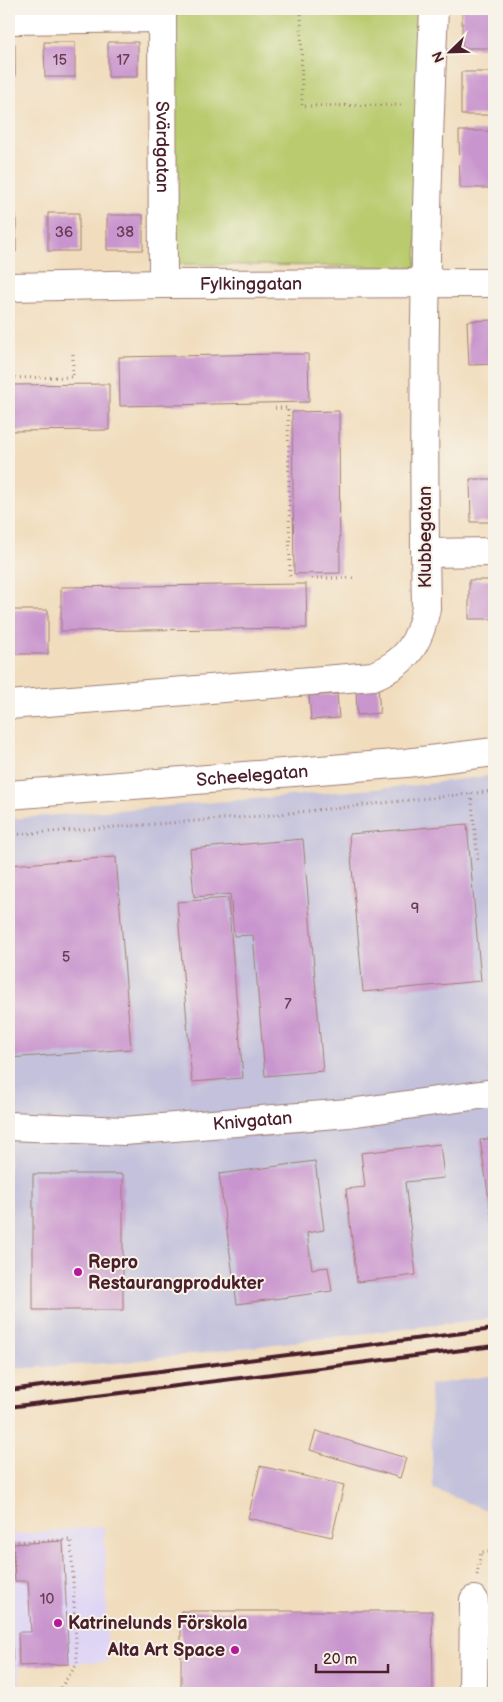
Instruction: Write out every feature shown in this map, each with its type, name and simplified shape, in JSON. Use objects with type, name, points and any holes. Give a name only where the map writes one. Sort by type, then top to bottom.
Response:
[{"type":"street","name":"Klubbegatan","points":[[9,705],[373,676],[388,670],[404,658],[413,644],[422,627],[426,608],[426,285],[434,9]]},
{"type":"street","points":[[9,20],[161,14]]},
{"type":"street","name":"Svärdgatan","points":[[161,14],[163,284]]},
{"type":"street","name":"Fylkinggatan","points":[[9,287],[163,284],[426,285],[494,283]]},
{"type":"street","points":[[425,553],[494,552]]},
{"type":"street","name":"Scheelegatan","points":[[9,796],[406,763],[494,752]]},
{"type":"street","name":"Knivgatan","points":[[9,1126],[124,1131],[349,1113],[494,1093]]},
{"type":"street","points":[[473,1693],[474,1600]]},
{"type":"path","points":[[301,9],[302,106],[430,105]]},
{"type":"path","points":[[9,352],[10,378],[73,377],[73,352]]},
{"type":"path","points":[[275,408],[288,408],[290,579]]},
{"type":"path","points":[[312,578],[354,578]]},
{"type":"path","points":[[9,835],[262,816],[494,791]]},
{"type":"path","points":[[472,794],[478,861]]},
{"type":"path","points":[[9,1566],[14,1566],[12,1542],[71,1540],[77,1664],[57,1693]]},
{"type":"path","points":[[474,1600],[481,1552],[494,1552]]},
{"type":"shaded area","points":[[494,775],[494,1318],[125,1362],[9,1369],[9,819],[410,786]]},
{"type":"shaded area","points":[[494,1375],[494,1513],[433,1489],[430,1385]]},
{"type":"shaded area","name":"Katrinelunds Förskola","points":[[104,1526],[108,1662],[19,1666],[21,1693],[9,1693],[9,1535]]},
{"type":"green space","points":[[176,9],[426,9],[416,267],[169,264]]},
{"type":"building","points":[[462,9],[493,9],[494,48],[462,48]]},
{"type":"building","points":[[44,42],[75,42],[75,77],[45,77]]},
{"type":"building","points":[[108,42],[138,42],[138,77],[108,77]]},
{"type":"building","points":[[9,44],[15,44],[15,77],[9,77]]},
{"type":"building","points":[[461,72],[492,72],[492,115],[461,115]]},
{"type":"building","points":[[459,131],[494,131],[494,188],[460,188]]},
{"type":"building","points":[[9,213],[16,213],[16,252],[9,252]]},
{"type":"building","points":[[48,213],[79,213],[79,251],[48,251]]},
{"type":"building","points":[[107,215],[143,215],[143,250],[107,250]]},
{"type":"building","points":[[494,320],[494,364],[469,365],[467,321]]},
{"type":"building","points":[[308,354],[309,402],[120,406],[119,357]]},
{"type":"building","points":[[109,384],[109,430],[9,431],[9,385]]},
{"type":"building","points":[[339,411],[340,573],[294,574],[292,412]]},
{"type":"building","points":[[470,479],[494,479],[494,522],[471,522]]},
{"type":"building","points":[[469,580],[494,580],[494,619],[469,619]]},
{"type":"building","points":[[306,584],[307,628],[61,631],[61,587]]},
{"type":"building","points":[[9,610],[48,610],[48,654],[9,654]]},
{"type":"building","points":[[378,687],[380,713],[357,715],[356,688]]},
{"type":"building","points":[[337,694],[339,718],[311,720],[309,696]]},
{"type":"building","points":[[467,824],[481,981],[363,992],[349,834]]},
{"type":"building","points":[[303,839],[323,1071],[265,1076],[253,935],[234,936],[230,894],[194,897],[190,849]]},
{"type":"building","points":[[116,857],[131,1049],[9,1058],[9,865]]},
{"type":"building","points":[[228,898],[243,1078],[192,1082],[177,902]]},
{"type":"building","points":[[494,1138],[494,1226],[493,1226],[480,1140]]},
{"type":"building","points":[[440,1144],[444,1178],[405,1182],[416,1275],[357,1282],[346,1189],[365,1187],[361,1153]]},
{"type":"building","points":[[315,1161],[324,1230],[307,1233],[312,1269],[328,1267],[332,1291],[237,1304],[219,1174]]},
{"type":"building","name":"Repro Restaurangprodukter","points":[[33,1174],[123,1174],[123,1310],[33,1310]]},
{"type":"building","points":[[316,1431],[406,1458],[400,1478],[310,1450]]},
{"type":"building","points":[[260,1466],[344,1485],[332,1537],[248,1518]]},
{"type":"building","points":[[63,1541],[69,1664],[19,1666],[18,1632],[31,1632],[28,1581],[15,1581],[13,1544]]},
{"type":"building","points":[[181,1611],[432,1611],[433,1693],[181,1693]]},
{"type":"building","points":[[9,1642],[12,1642],[13,1668],[9,1668]]},
{"type":"railway","points":[[9,1390],[494,1329]]},
{"type":"railway","points":[[9,1407],[494,1346]]},
{"type":"place","name":"Repro Restaurangprodukter","points":[[78,1272]]},
{"type":"place","name":"Katrinelunds Förskola","points":[[58,1623]]},
{"type":"place","name":"Alta Art Space","points":[[235,1650]]}]
